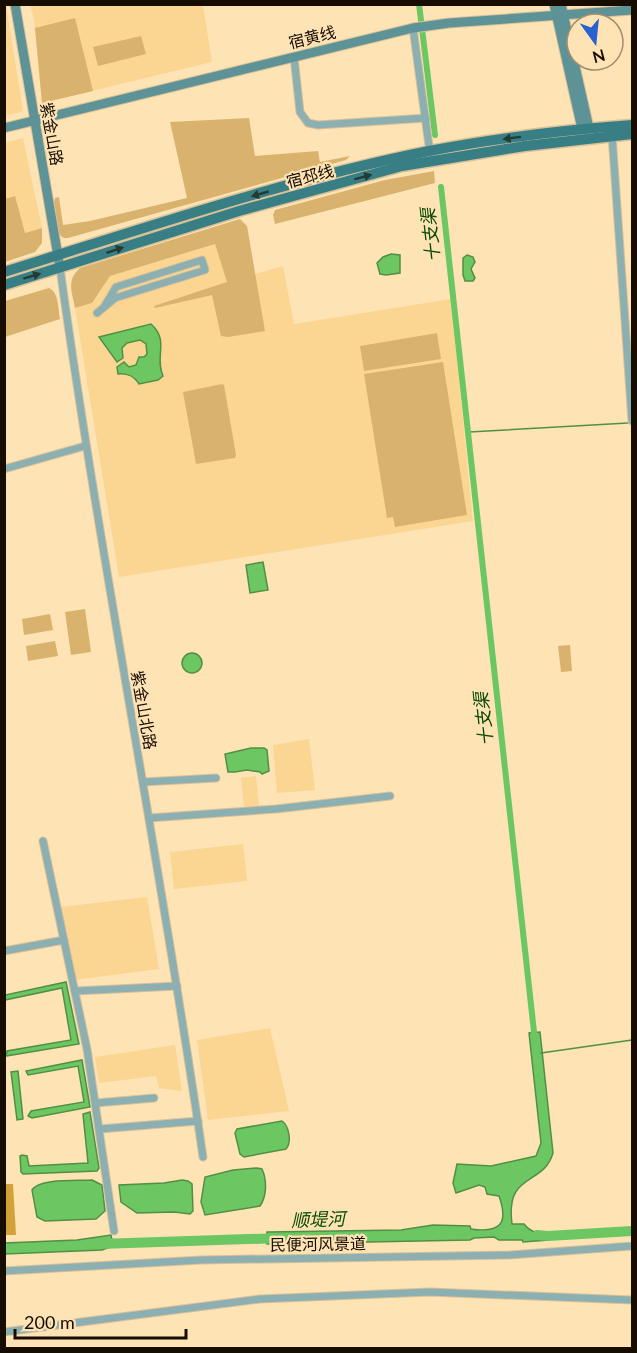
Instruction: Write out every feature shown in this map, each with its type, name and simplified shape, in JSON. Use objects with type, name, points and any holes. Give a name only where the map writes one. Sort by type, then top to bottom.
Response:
[{"type":"main road","name":"紫金山路","points":[[15,4],[60,268]]},
{"type":"main road","points":[[554,4],[560,16],[586,129]]},
{"type":"main road","points":[[560,16],[561,4]]},
{"type":"main road","name":"宿黄线","points":[[4,128],[414,28],[449,23],[633,10]]},
{"type":"main road","name":"宿邳线","points":[[4,272],[264,193],[501,139],[633,125]]},
{"type":"main road","name":"宿邳线","points":[[4,285],[239,211],[402,166],[430,156],[633,134]]},
{"type":"street","points":[[414,28],[430,156]]},
{"type":"street","points":[[294,57],[300,112],[308,123],[318,125],[426,118]]},
{"type":"street","points":[[612,135],[632,421]]},
{"type":"street","points":[[97,313],[104,308],[115,298],[206,270],[202,260],[116,287],[104,308]]},
{"type":"street","name":"紫金山北路","points":[[60,268],[85,446],[177,986],[203,1156]]},
{"type":"street","points":[[4,470],[85,446]]},
{"type":"street","points":[[143,782],[216,778]]},
{"type":"street","points":[[149,818],[276,809],[390,796]]},
{"type":"street","points":[[43,841],[96,1104],[114,1231]]},
{"type":"street","points":[[4,951],[64,940]]},
{"type":"street","points":[[75,991],[177,986]]},
{"type":"street","points":[[96,1104],[154,1098]]},
{"type":"street","points":[[99,1129],[198,1121]]},
{"type":"street","name":"民便河风景道","points":[[4,1271],[201,1260],[510,1255],[633,1246]]},
{"type":"street","points":[[4,1332],[260,1299],[430,1292],[633,1300]]},
{"type":"shaded area","points":[[4,5],[6,5],[23,111],[5,116]]},
{"type":"shaded area","points":[[30,5],[203,5],[212,62],[42,103],[34,19]]},
{"type":"shaded area","points":[[75,18],[93,91],[42,103],[35,28]]},
{"type":"shaded area","points":[[141,36],[146,54],[98,66],[93,47]]},
{"type":"shaded area","points":[[249,118],[255,156],[318,151],[320,162],[350,156],[346,160],[68,238],[58,234],[53,206],[55,198],[59,197],[63,225],[90,221],[187,198],[170,122]]},
{"type":"shaded area","points":[[23,138],[42,228],[5,239],[4,143]]},
{"type":"shaded area","points":[[434,171],[435,183],[275,224],[273,215],[275,210],[385,180]]},
{"type":"shaded area","points":[[15,196],[25,233],[42,228],[42,243],[35,252],[5,262],[5,199]]},
{"type":"shaded area","points":[[240,219],[247,226],[265,331],[221,336],[212,295],[155,308],[154,306],[227,282],[215,244],[110,276],[92,303],[75,308],[71,282],[80,268]]},
{"type":"shaded area","points":[[215,244],[228,282],[283,266],[294,324],[451,299],[473,521],[119,577],[75,308],[92,303],[109,276]]},
{"type":"shaded area","points":[[391,254],[400,255],[400,273],[380,274],[377,263],[383,257]]},
{"type":"shaded area","points":[[467,255],[473,257],[475,262],[471,269],[475,278],[473,281],[465,281],[463,275],[463,258]]},
{"type":"shaded area","points":[[49,288],[55,293],[60,319],[5,337],[5,301]]},
{"type":"shaded area","points":[[151,324],[160,336],[160,362],[163,376],[158,380],[139,384],[130,376],[118,374],[117,367],[124,362],[129,367],[136,365],[139,357],[147,354],[146,344],[140,340],[127,343],[122,348],[123,358],[117,362],[99,337]]},
{"type":"shaded area","points":[[437,333],[441,359],[364,371],[360,346]]},
{"type":"shaded area","points":[[443,362],[467,515],[395,527],[393,517],[387,518],[364,374]]},
{"type":"shaded area","points":[[222,384],[236,455],[235,458],[196,464],[183,392]]},
{"type":"shaded area","points":[[263,562],[268,590],[250,593],[246,565]]},
{"type":"shaded area","points":[[85,609],[91,652],[71,655],[65,612]]},
{"type":"shaded area","points":[[50,614],[53,630],[24,635],[22,619]]},
{"type":"shaded area","points":[[55,641],[58,656],[28,661],[26,646]]},
{"type":"shaded area","points":[[570,645],[572,671],[561,672],[558,646]]},
{"type":"shaded area","points":[[192,653],[199,656],[202,663],[199,670],[192,673],[185,670],[182,663],[185,656]]},
{"type":"shaded area","points":[[309,739],[315,790],[277,793],[273,745]]},
{"type":"shaded area","points":[[251,748],[267,750],[269,771],[262,774],[247,770],[228,772],[225,754]]},
{"type":"shaded area","points":[[256,776],[259,806],[244,808],[241,778]]},
{"type":"shaded area","points":[[243,844],[247,881],[174,889],[170,852]]},
{"type":"shaded area","points":[[147,897],[159,969],[74,980],[60,907]]},
{"type":"shaded area","points":[[66,982],[79,1044],[6,1056],[7,1051],[71,1040],[62,988],[5,1000],[5,995]]},
{"type":"shaded area","points":[[270,1028],[289,1111],[208,1120],[197,1040]]},
{"type":"shaded area","points":[[540,1032],[553,1153],[548,1164],[541,1171],[519,1187],[511,1207],[512,1224],[524,1224],[535,1232],[549,1233],[549,1240],[523,1242],[522,1240],[499,1240],[494,1237],[470,1240],[267,1244],[267,1232],[401,1230],[433,1225],[470,1226],[471,1229],[481,1230],[495,1228],[500,1224],[503,1214],[499,1196],[487,1194],[485,1187],[479,1185],[456,1193],[453,1183],[457,1164],[491,1166],[536,1156],[541,1143],[529,1033]]},
{"type":"shaded area","points":[[175,1045],[182,1091],[159,1088],[156,1076],[99,1083],[95,1057]]},
{"type":"shaded area","points":[[82,1060],[90,1107],[32,1118],[28,1116],[31,1111],[84,1102],[78,1066],[28,1075],[26,1071]]},
{"type":"shaded area","points":[[18,1071],[23,1119],[17,1120],[11,1072]]},
{"type":"shaded area","points":[[90,1112],[99,1168],[97,1171],[23,1174],[21,1172],[20,1156],[22,1155],[27,1156],[29,1166],[88,1163],[83,1114]]},
{"type":"shaded area","points":[[282,1121],[289,1134],[286,1149],[244,1157],[240,1154],[235,1133],[237,1129]]},
{"type":"shaded area","points":[[262,1169],[265,1183],[264,1198],[260,1206],[205,1215],[201,1202],[205,1177],[233,1170]]},
{"type":"shaded area","points":[[68,1180],[92,1180],[102,1185],[105,1211],[96,1219],[45,1221],[37,1217],[32,1190],[36,1186]]},
{"type":"shaded area","points":[[182,1180],[192,1184],[193,1211],[190,1214],[137,1213],[121,1202],[119,1185]]},
{"type":"shaded area","points":[[4,1184],[13,1184],[16,1235],[5,1235]]},
{"type":"shaded area","points":[[111,1235],[113,1246],[102,1250],[5,1254],[5,1243],[77,1240]]},
{"type":"waterway","name":"十支渠","points":[[419,4],[435,135]]},
{"type":"waterway","name":"十支渠","points":[[441,187],[535,1041]]},
{"type":"waterway","points":[[469,432],[628,423]]},
{"type":"waterway","points":[[541,1053],[632,1040]]},
{"type":"waterway","name":"顺堤河","points":[[537,1235],[632,1231]]},
{"type":"waterway","name":"顺堤河","points":[[99,1244],[282,1238]]}]
